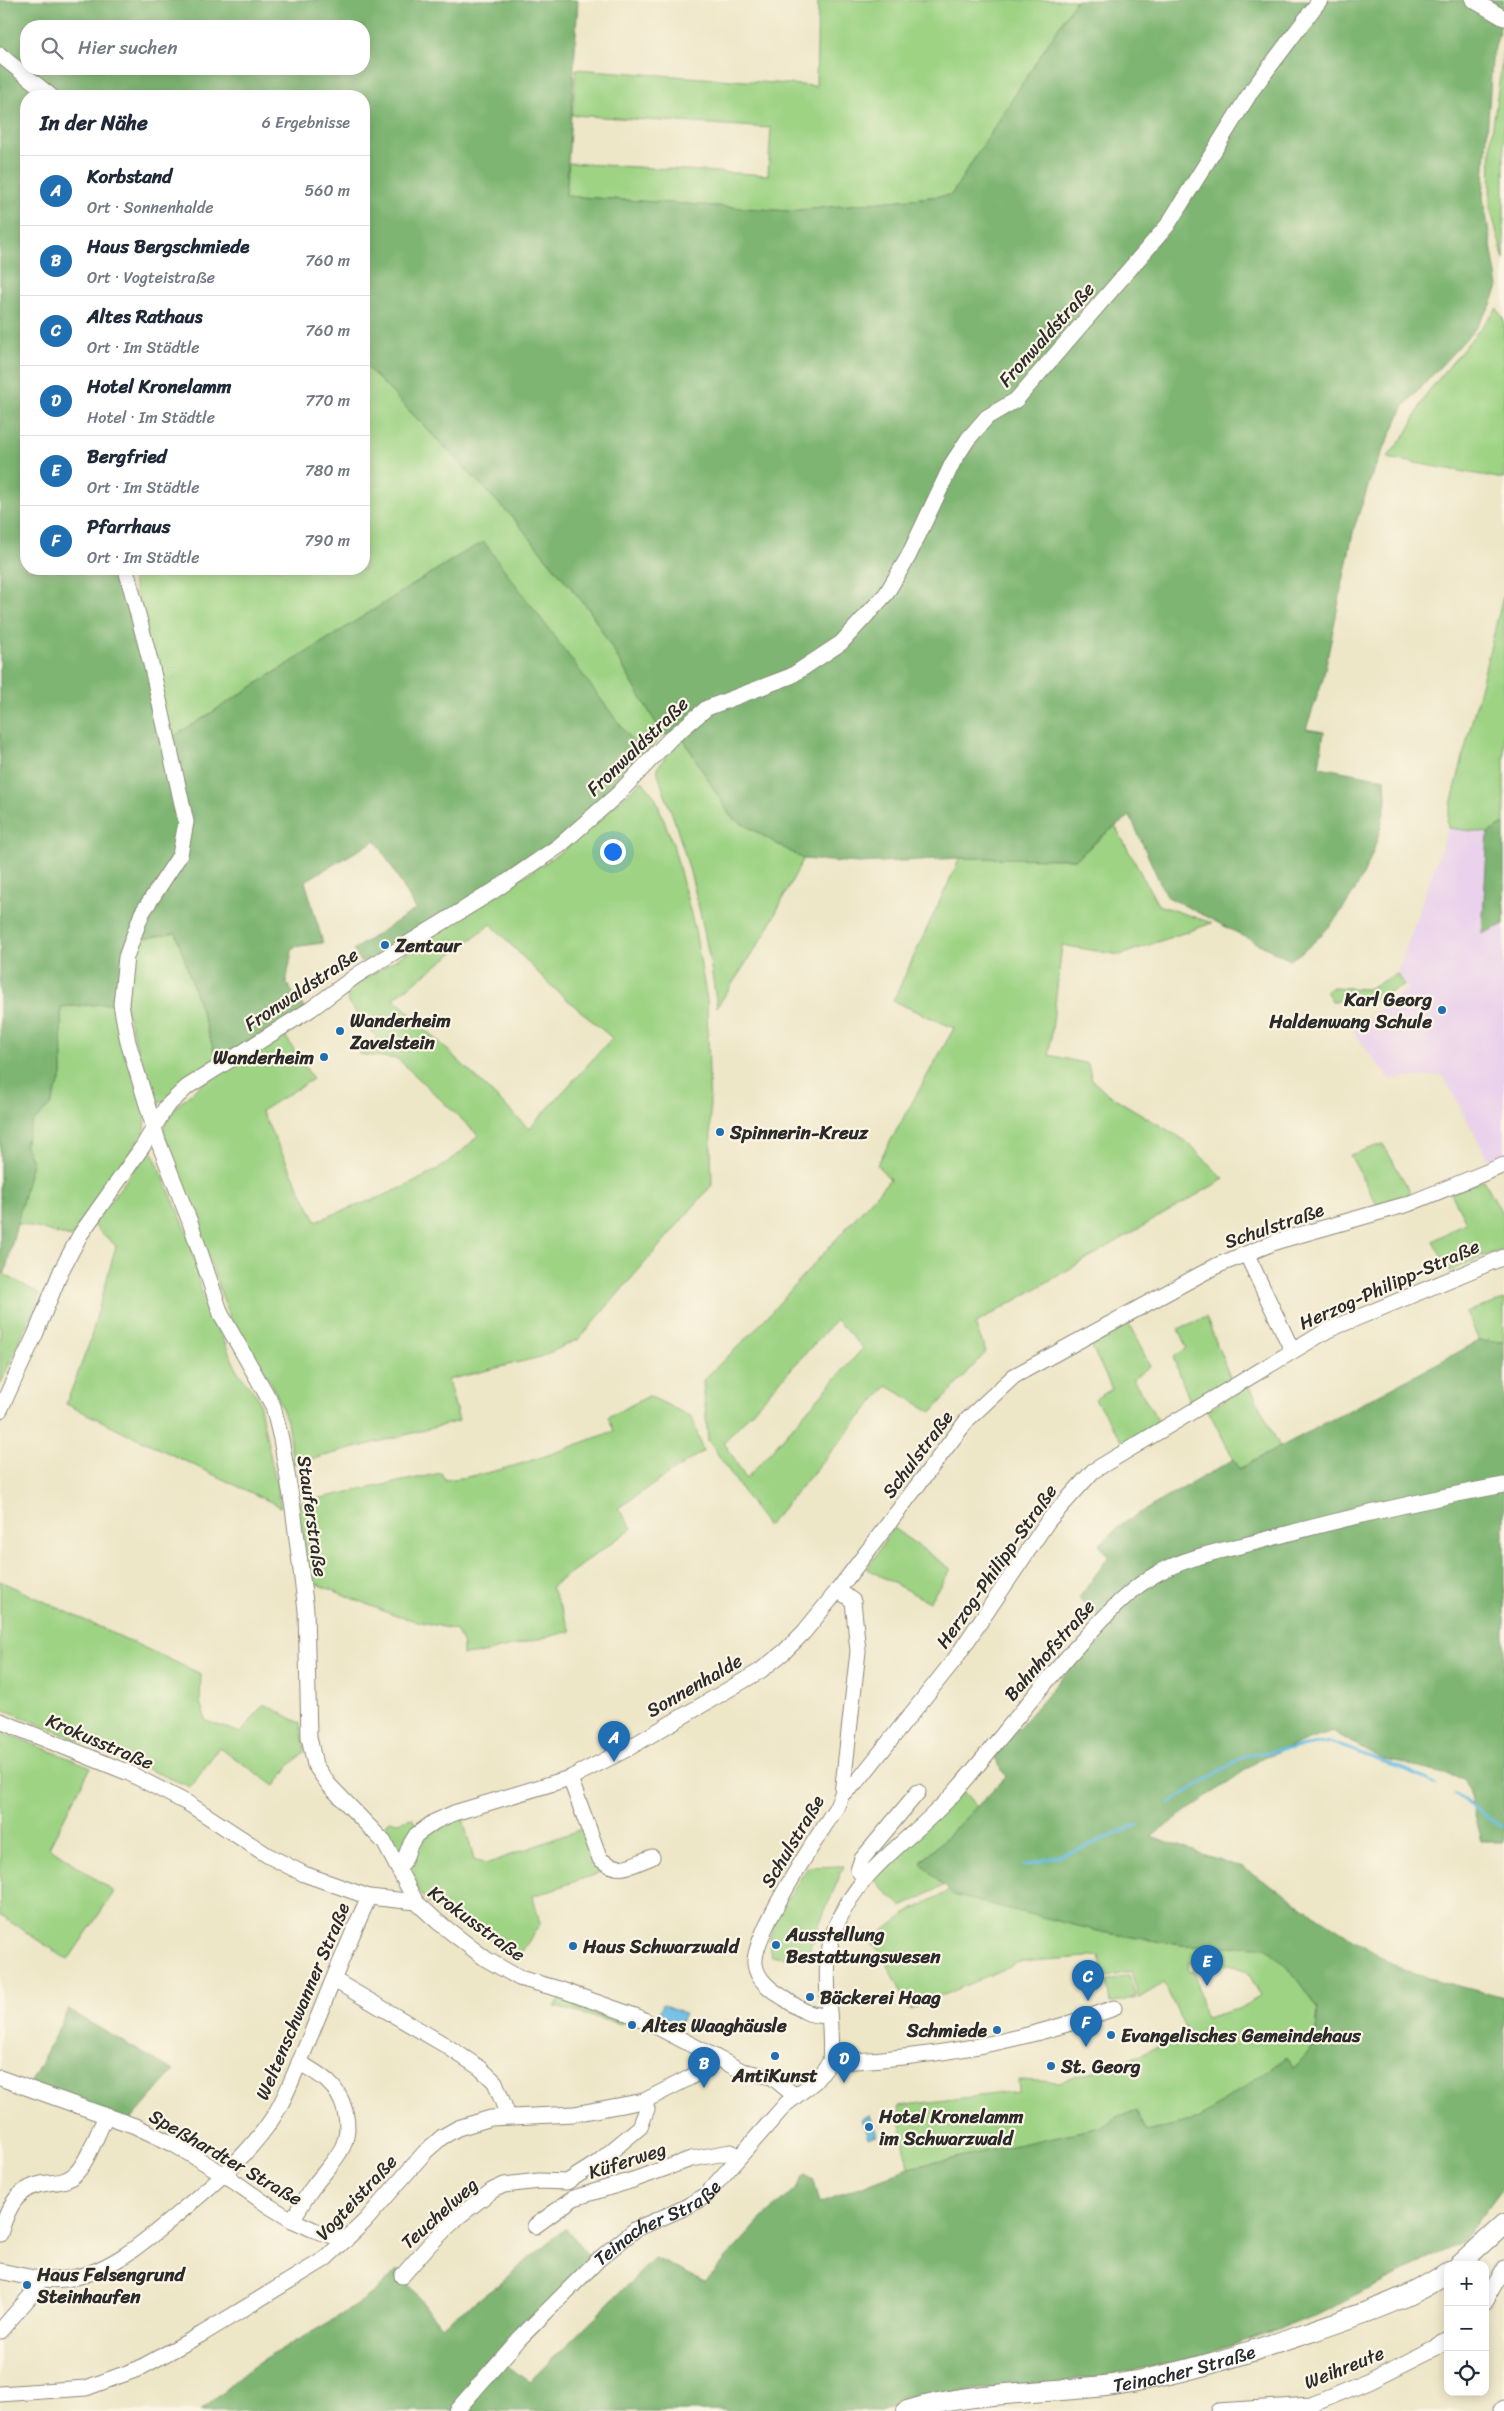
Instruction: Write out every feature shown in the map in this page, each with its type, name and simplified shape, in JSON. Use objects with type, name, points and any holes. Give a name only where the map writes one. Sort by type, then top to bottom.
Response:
[{"type":"main road","points":[[1464,2261],[1490,2239],[1504,2224]]},
{"type":"main road","name":"Teinacher Straße","points":[[907,2411],[964,2400],[1113,2385],[1226,2361],[1396,2300],[1444,2274]]},
{"type":"street","name":"Fronwaldstraße","points":[[0,1410],[35,1335],[61,1271],[80,1235],[143,1146],[166,1107],[187,1087],[311,1009],[357,975],[495,890],[559,846],[618,794],[670,739],[707,708],[791,676],[841,643],[886,594],[908,557],[954,462],[968,439],[987,417],[1016,400],[1167,226],[1252,90],[1320,0]]},
{"type":"street","points":[[1474,0],[1504,18]]},
{"type":"street","points":[[0,55],[20,71]]},
{"type":"street","points":[[24,75],[43,90]]},
{"type":"street","name":"Stauferstraße","points":[[128,575],[152,668],[186,822],[180,855],[142,914],[126,957],[122,1004],[128,1042],[154,1127],[190,1222],[221,1314],[240,1351],[256,1375],[275,1414],[292,1508],[306,1610],[309,1737],[315,1765],[329,1785],[384,1842],[416,1902]]},
{"type":"street","name":"Schulstraße","points":[[828,2015],[818,2017],[798,2008],[773,1991],[758,1975],[755,1956],[758,1944],[780,1899],[836,1808],[842,1794],[858,1651],[853,1601],[838,1590],[968,1419],[1014,1376],[1216,1266],[1278,1241],[1408,1204],[1504,1165]]},
{"type":"street","name":"Herzog-Philipp-Straße","points":[[1247,1255],[1292,1350]]},
{"type":"street","name":"Herzog-Philipp-Straße","points":[[842,1794],[857,1782],[955,1659],[1048,1521],[1093,1471],[1328,1330],[1504,1256]]},
{"type":"street","name":"Bahnhofstraße","points":[[830,2062],[832,2042],[828,2015],[830,1949],[835,1928],[848,1902],[864,1878],[928,1820],[954,1792],[1057,1669],[1134,1588],[1159,1573],[1192,1559],[1319,1525],[1444,1496],[1504,1485]]},
{"type":"street","name":"Sonnenhalde","points":[[398,1868],[416,1835],[434,1822],[570,1778],[627,1749],[760,1671],[784,1652],[804,1632],[838,1590]]},
{"type":"street","name":"Krokusstraße","points":[[0,1721],[129,1773],[189,1804],[267,1854],[304,1874],[369,1897],[416,1902],[438,1922],[486,1959],[519,1978],[616,2008],[646,2021],[742,2071],[772,2077],[794,2096]]},
{"type":"street","points":[[570,1778],[600,1859],[610,1867],[621,1869],[652,1857]]},
{"type":"street","points":[[864,1878],[858,1870],[862,1859],[918,1792]]},
{"type":"street","name":"Weltenschwanner Straße","points":[[0,2271],[62,2280],[85,2276],[110,2264],[152,2236],[224,2175],[253,2145],[273,2118],[289,2089],[350,1936],[369,1897]]},
{"type":"street","points":[[334,1980],[445,2045],[480,2068],[495,2082],[508,2116]]},
{"type":"street","points":[[830,2062],[892,2058],[993,2043],[1062,2026],[1114,2008]]},
{"type":"street","name":"Vogteistraße","points":[[0,2394],[86,2388],[138,2369],[202,2334],[301,2275],[346,2240],[380,2205],[425,2152],[442,2137],[473,2122],[508,2116],[574,2114],[644,2101],[689,2078],[711,2064],[715,2057]]},
{"type":"street","points":[[292,2220],[314,2186],[342,2150],[347,2136],[348,2121],[344,2106],[327,2081],[299,2062]]},
{"type":"street","name":"Teinacher Straße","points":[[456,2411],[520,2338],[617,2243],[636,2229],[684,2208],[705,2196],[794,2096],[815,2081],[830,2062]]},
{"type":"street","name":"Speßhardter Straße","points":[[0,2078],[107,2115],[172,2144],[224,2175],[292,2220],[314,2230],[346,2240]]},
{"type":"street","points":[[574,2198],[567,2182],[604,2158],[624,2138],[640,2127],[647,2109],[644,2101]]},
{"type":"street","points":[[0,2234],[5,2216],[13,2200],[23,2190],[36,2184],[64,2181],[74,2175],[83,2164],[107,2115]]},
{"type":"street","name":"Küferweg","points":[[535,2226],[574,2198],[633,2180],[691,2159],[731,2152],[738,2157]]},
{"type":"street","name":"Teuchelweg","points":[[402,2276],[430,2244],[459,2216],[493,2190],[504,2185],[539,2181],[567,2182]]},
{"type":"street","points":[[1489,2293],[1504,2268]]},
{"type":"street","points":[[0,2331],[33,2293],[41,2278]]},
{"type":"street","name":"Weihreute","points":[[1218,2411],[1311,2405],[1369,2381],[1444,2342]]},
{"type":"street","points":[[1500,2411],[1504,2408]]},
{"type":"shaded area","name":"Karl Georg Haldenwang Schule","points":[[1448,828],[1488,833],[1482,933],[1504,924],[1504,1155],[1489,1161],[1443,1075],[1389,1079],[1352,1030],[1407,989],[1397,974]]},
{"type":"green space","points":[[0,0],[578,0],[566,196],[789,211],[951,195],[1076,0],[1504,0],[1504,12],[1492,59],[1483,197],[1498,287],[1491,305],[1474,330],[1404,406],[1373,472],[1354,528],[1323,679],[1306,729],[1324,732],[1319,767],[1385,779],[1386,803],[1374,850],[1353,893],[1325,931],[1290,960],[1166,896],[1130,816],[1102,836],[1076,859],[960,858],[859,863],[803,859],[731,817],[682,737],[663,735],[590,611],[515,520],[370,370],[370,90],[20,90],[20,575],[121,575],[170,739],[463,553],[484,542],[644,757],[636,770],[554,843],[439,919],[371,959],[361,962],[353,950],[416,909],[376,840],[305,881],[323,943],[293,947],[286,983],[305,1009],[217,1060],[176,933],[136,940],[117,1003],[61,1007],[62,1076],[50,1106],[32,1123],[25,1145],[32,1162],[5,1273],[0,1272]]},
{"type":"green space","points":[[818,0],[1076,0],[951,195],[789,211],[566,196],[569,163],[768,175],[771,128],[572,115],[576,69],[816,86]]},
{"type":"green space","points":[[1504,47],[1504,260],[1490,207],[1491,140]]},
{"type":"green space","points":[[1497,308],[1504,321],[1504,479],[1387,458],[1408,431],[1427,393]]},
{"type":"green space","points":[[370,370],[515,520],[590,611],[663,735],[644,757],[463,553],[170,739],[131,575],[370,575]]},
{"type":"green space","points":[[1504,593],[1504,824],[1488,833],[1448,828],[1447,821]]},
{"type":"green space","points":[[682,737],[731,817],[803,859],[765,934],[717,1007],[706,940],[696,895],[675,821],[657,768]]},
{"type":"green space","points":[[642,781],[655,797],[673,844],[695,930],[707,1001],[712,1185],[579,1339],[540,1357],[448,1380],[459,1421],[293,1464],[287,1421],[272,1384],[230,1318],[163,1130],[173,1109],[220,1069],[282,1031],[313,1079],[261,1111],[316,1221],[381,1197],[424,1177],[444,1165],[478,1135],[398,1059],[358,1054],[377,1038],[349,1004],[346,991],[457,921],[564,850]],"holes":[[[491,924],[549,984],[612,1038],[529,1129],[394,998]]]},
{"type":"green space","points":[[1504,824],[1504,924],[1482,934],[1488,833]]},
{"type":"green space","points":[[1115,826],[1158,905],[1212,923],[1120,955],[1062,945],[1049,1055],[1088,1064],[1092,1080],[1106,1093],[1186,1141],[1224,1179],[975,1324],[986,1352],[932,1412],[887,1386],[767,1527],[708,1440],[703,1380],[755,1330],[890,1179],[877,1165],[954,1028],[893,1001],[960,858],[1076,859]],"holes":[[[836,1320],[863,1348],[746,1479],[724,1442]]]},
{"type":"green space","points":[[176,933],[217,1060],[164,1101],[152,1102],[124,1001],[136,939]]},
{"type":"green space","points":[[1397,974],[1404,986],[1367,1002],[1332,1001],[1326,991],[1333,987],[1367,989]]},
{"type":"green space","points":[[117,1003],[146,1115],[145,1129],[109,1185],[71,1237],[17,1223],[32,1162],[25,1145],[32,1123],[50,1106],[62,1076],[61,1007]]},
{"type":"green space","points":[[1383,1144],[1411,1193],[1377,1205],[1350,1155]]},
{"type":"green space","points":[[152,1151],[190,1239],[200,1288],[238,1372],[258,1397],[281,1507],[66,1404],[89,1344],[116,1246],[93,1225],[146,1153]]},
{"type":"green space","points":[[1484,1180],[1502,1213],[1504,1212],[1504,1250],[1486,1255],[1450,1271],[1433,1241],[1466,1222],[1451,1193]]},
{"type":"green space","points":[[0,1272],[40,1294],[0,1385]]},
{"type":"green space","points":[[1504,1300],[1504,1342],[1479,1341],[1466,1312]]},
{"type":"green space","points":[[1206,1317],[1231,1380],[1191,1404],[1173,1357],[1187,1348],[1178,1329]]},
{"type":"green space","points":[[1127,1320],[1150,1366],[1133,1379],[1159,1422],[1124,1444],[1095,1399],[1112,1389],[1089,1341]]},
{"type":"green space","points":[[1479,1341],[1504,1342],[1504,1841],[1482,1841],[1465,1779],[1382,1759],[1332,1731],[1264,1757],[1151,1836],[1243,1868],[1403,1971],[1504,1998],[1504,2186],[1461,2243],[1315,2316],[1186,2361],[1048,2385],[918,2395],[880,2411],[201,2411],[250,2369],[349,2310],[383,2285],[397,2270],[441,2326],[494,2288],[566,2228],[598,2268],[504,2363],[529,2382],[655,2258],[705,2282],[759,2222],[796,2188],[805,2175],[814,2180],[820,2203],[908,2168],[1101,2127],[1120,2115],[1136,2111],[1147,2132],[1199,2119],[1287,2057],[1294,2068],[1315,2045],[1318,2008],[1292,1973],[1267,1947],[1181,1945],[1102,1932],[953,1895],[921,1863],[1006,1777],[994,1756],[1107,1626],[1079,1598],[1109,1556],[1099,1545],[1124,1522],[1234,1459],[1239,1469]]},
{"type":"green space","points":[[1249,1385],[1280,1447],[1239,1469],[1208,1410]]},
{"type":"green space","points":[[649,1396],[692,1417],[703,1451],[618,1508],[632,1528],[551,1587],[571,1631],[483,1653],[463,1655],[463,1645],[456,1630],[396,1616],[310,1581],[297,1503],[441,1473],[445,1480],[467,1477],[531,1461],[614,1431],[608,1417]]},
{"type":"green space","points":[[893,1528],[951,1569],[929,1602],[867,1569]]},
{"type":"green space","points":[[0,1581],[201,1674],[200,1702],[206,1721],[241,1733],[264,1704],[300,1723],[305,1751],[290,1765],[275,1786],[219,1747],[191,1787],[0,1708]]},
{"type":"green space","points":[[0,1731],[91,1767],[49,1847],[114,1892],[68,1960],[0,1915]]},
{"type":"green space","points":[[963,1791],[977,1807],[921,1862],[943,1886],[902,1907],[872,1878]]},
{"type":"green space","points":[[462,1815],[474,1860],[486,1864],[584,1828],[600,1873],[533,1896],[540,1924],[517,1959],[447,1910],[432,1907],[421,1895],[405,1868],[429,1827]]},
{"type":"green space","points":[[412,1818],[419,1830],[404,1852],[397,1853],[382,1830],[390,1820],[397,1822]]},
{"type":"green space","points":[[844,1866],[817,1929],[815,1942],[811,1942],[809,1958],[771,1956],[769,1945],[775,1922],[787,1898],[808,1867]]},
{"type":"green space","points":[[949,1891],[953,1895],[1102,1932],[1181,1945],[1267,1947],[1292,1973],[1318,2008],[1315,2045],[1293,2069],[1287,2057],[1199,2119],[1147,2132],[1136,2111],[1120,2115],[1101,2127],[908,2168],[898,2106],[1019,2091],[1018,2080],[1059,2082],[1130,2059],[1187,2033],[1164,1983],[1139,1998],[1131,1971],[1105,1978],[1099,1956],[1019,1962],[910,2010],[884,1957],[870,1941],[905,1914]],"holes":[[[1192,1963],[1194,1969],[1227,1964],[1247,1971],[1261,1996],[1238,2009],[1205,2018],[1194,1971],[1189,1972],[1188,1964]]]},
{"type":"green space","points":[[1129,1975],[1136,1997],[1110,2004],[1107,1982]]},
{"type":"green space","points":[[562,1996],[624,2018],[621,2024],[555,2007]]},
{"type":"green space","points":[[68,2010],[174,2071],[131,2120],[30,2084]]},
{"type":"water","points":[[663,2004],[685,2013],[680,2024],[658,2015]]},
{"type":"water","name":"Hotel Kronelamm im Schwarzwald","points":[[870,2115],[877,2135],[868,2138],[861,2119]]},
{"type":"waterway","points":[[1169,1803],[1244,1756],[1330,1742],[1411,1772],[1435,1785]]},
{"type":"waterway","points":[[1455,1794],[1501,1827]]},
{"type":"waterway","points":[[1024,1866],[1077,1850],[1139,1824]]},
{"type":"place","name":"Zentaur","points":[[385,945]]},
{"type":"place","name":"Karl Georg Haldenwang Schule","points":[[1442,1010]]},
{"type":"place","name":"Wanderheim Zavelstein","points":[[340,1031]]},
{"type":"place","name":"Wanderheim","points":[[324,1057]]},
{"type":"place","name":"Spinnerin-Kreuz","points":[[720,1132]]},
{"type":"place","name":"Korbstand","points":[[614,1762]]},
{"type":"place","name":"Ausstellung Bestattungswesen","points":[[776,1945]]},
{"type":"place","name":"Haus Schwarzwald","points":[[573,1946]]},
{"type":"place","name":"Bergfried","points":[[1207,1986]]},
{"type":"place","name":"Bäckerei Haag","points":[[810,1997]]},
{"type":"place","name":"Altes Rathaus","points":[[1088,2001]]},
{"type":"place","name":"Altes Waaghäusle","points":[[632,2025]]},
{"type":"place","name":"Schmiede","points":[[997,2030]]},
{"type":"place","name":"Evangelisches Gemeindehaus","points":[[1111,2035]]},
{"type":"place","name":"Pfarrhaus","points":[[1086,2047]]},
{"type":"place","name":"AntiKunst","points":[[775,2056]]},
{"type":"place","name":"St. Georg","points":[[1051,2066]]},
{"type":"place","name":"Hotel Kronelamm","points":[[844,2083]]},
{"type":"place","name":"Haus Bergschmiede","points":[[704,2088]]},
{"type":"place","name":"Hotel Kronelamm im Schwarzwald","points":[[869,2127]]},
{"type":"place","name":"Haus Felsengrund Steinhaufen","points":[[27,2285]]}]
